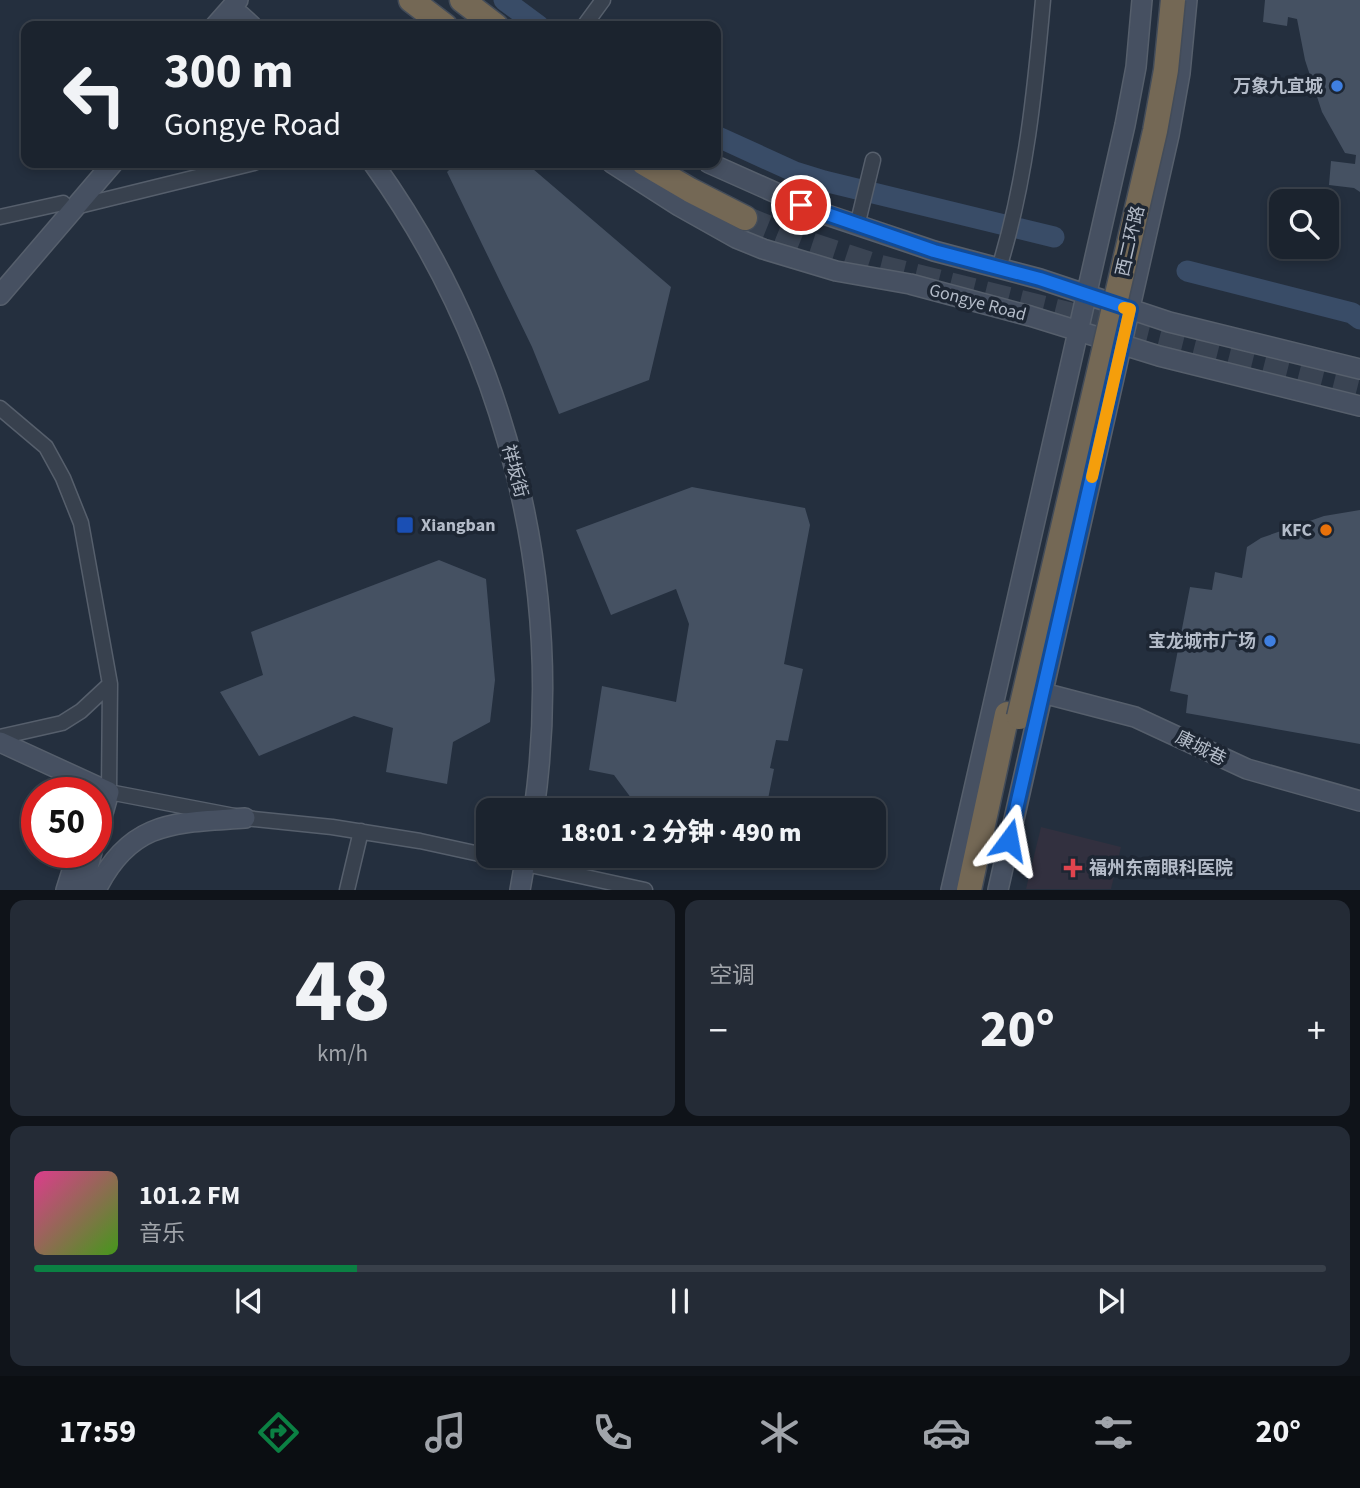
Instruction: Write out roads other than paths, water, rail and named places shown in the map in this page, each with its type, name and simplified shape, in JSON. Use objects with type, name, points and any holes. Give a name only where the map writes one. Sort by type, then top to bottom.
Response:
[{"type":"highway","points":[[411,0],[438,21]]},
{"type":"highway","points":[[462,0],[489,21]]},
{"type":"highway","name":"西二环路","points":[[982,890],[1013,715],[1142,128],[1152,68],[1158,0]]},
{"type":"highway","name":"西二环路","points":[[969,890],[1155,131],[1166,70],[1173,0]]},
{"type":"highway","points":[[653,168],[690,190],[748,211],[682,168]]},
{"type":"main road","points":[[951,890],[1134,78],[1142,0]]},
{"type":"main road","points":[[998,890],[1169,135],[1180,74],[1187,0]]},
{"type":"main road","points":[[222,21],[239,10]]},
{"type":"main road","points":[[0,295],[69,205],[94,168]]},
{"type":"main road","points":[[0,275],[108,168]]},
{"type":"main road","name":"祥坂街","points":[[376,168],[423,239],[455,299],[489,384],[520,486],[533,557],[542,655],[542,742],[535,798]]},
{"type":"main road","name":"Gongye Road","points":[[620,168],[679,206],[736,238],[763,249],[836,271],[910,284],[1159,356],[1360,406]]},
{"type":"main road","points":[[720,168],[809,209],[934,251],[999,268],[1168,323],[1360,369]]},
{"type":"main road","name":"康城巷","points":[[1043,693],[1135,716],[1247,769],[1360,802]]},
{"type":"main road","points":[[0,739],[74,777]]},
{"type":"main road","points":[[96,890],[116,857],[148,832],[174,823],[245,818]]},
{"type":"main road","points":[[66,890],[73,868]]},
{"type":"main road","points":[[82,890],[88,868]]},
{"type":"main road","points":[[520,890],[524,868]]},
{"type":"street","points":[[588,21],[604,0]]},
{"type":"street","points":[[999,268],[1024,165],[1043,0]]},
{"type":"street","points":[[0,217],[69,205],[232,168]]},
{"type":"street","points":[[857,226],[871,168]]},
{"type":"street","points":[[0,408],[46,447],[81,523],[110,684],[102,777]]},
{"type":"street","points":[[0,739],[62,723],[81,711],[110,684]]},
{"type":"street","points":[[112,793],[245,818],[361,831],[476,851]]},
{"type":"street","points":[[347,890],[361,831]]},
{"type":"street","points":[[558,868],[645,890]]},
{"type":"waterway","points":[[504,0],[532,21]]},
{"type":"waterway","points":[[721,138],[795,172],[824,181],[1054,237]]},
{"type":"waterway","points":[[1187,271],[1352,313],[1360,319]]},
{"type":"tunnel","points":[[745,218],[810,244],[877,266],[1360,387]]},
{"type":"place","name":"万象九宜城","points":[[1337,86]]},
{"type":"place","name":"Xiangban","points":[[405,525]]},
{"type":"place","name":"KFC","points":[[1326,530]]},
{"type":"place","name":"宝龙城市广场","points":[[1270,641]]},
{"type":"place","name":"福州东南眼科医院","points":[[1073,868]]}]
